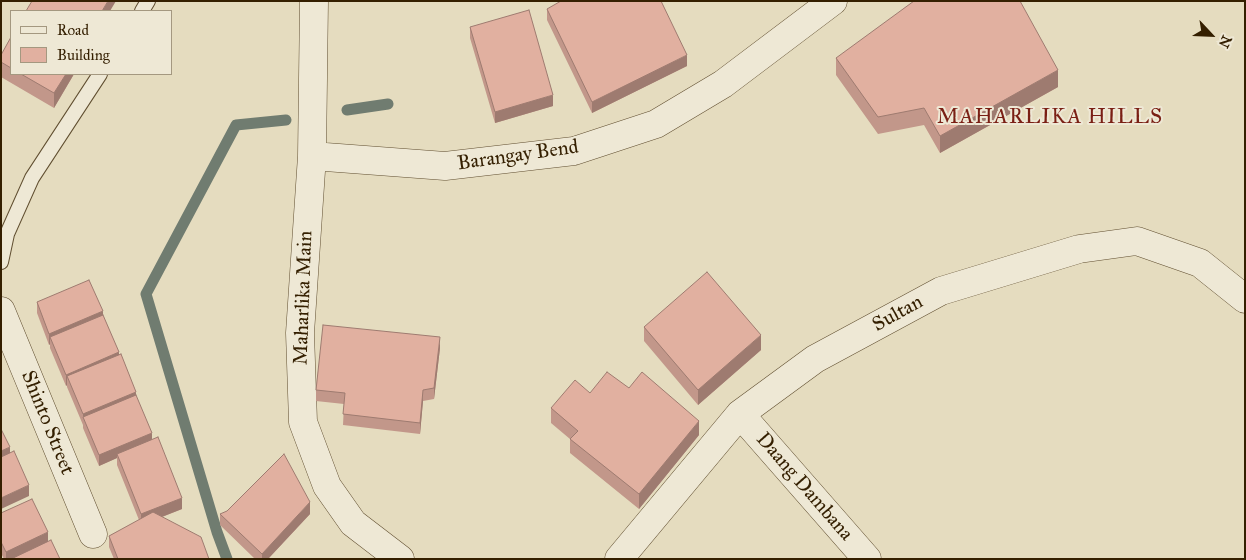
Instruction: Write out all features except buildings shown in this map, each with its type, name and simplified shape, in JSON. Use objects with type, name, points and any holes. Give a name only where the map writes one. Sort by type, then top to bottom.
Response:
[{"type":"street","name":"Maharlika Main","points":[[314,1],[312,156],[300,333],[303,422],[327,486],[353,523],[400,559]]},
{"type":"street","name":"Barangay Bend","points":[[312,156],[445,166],[574,151],[656,124],[723,84],[833,1]]},
{"type":"street","name":"Sultan","points":[[620,559],[740,414],[815,359],[940,291],[1079,249],[1137,241],[1200,263],[1245,300]]},
{"type":"street","name":"Shinto Street","points":[[1,311],[93,534]]},
{"type":"street","name":"Daang Dambana","points":[[740,414],[867,559]]},
{"type":"lane","points":[[1,262],[7,234],[32,178],[99,75]]},
{"type":"waterway","points":[[347,110],[388,104]]},
{"type":"waterway","points":[[227,559],[217,532],[146,294],[236,125],[286,120]]},
{"type":"district","name":"MAHARLIKA HILLS","points":[[1050,118]]}]
